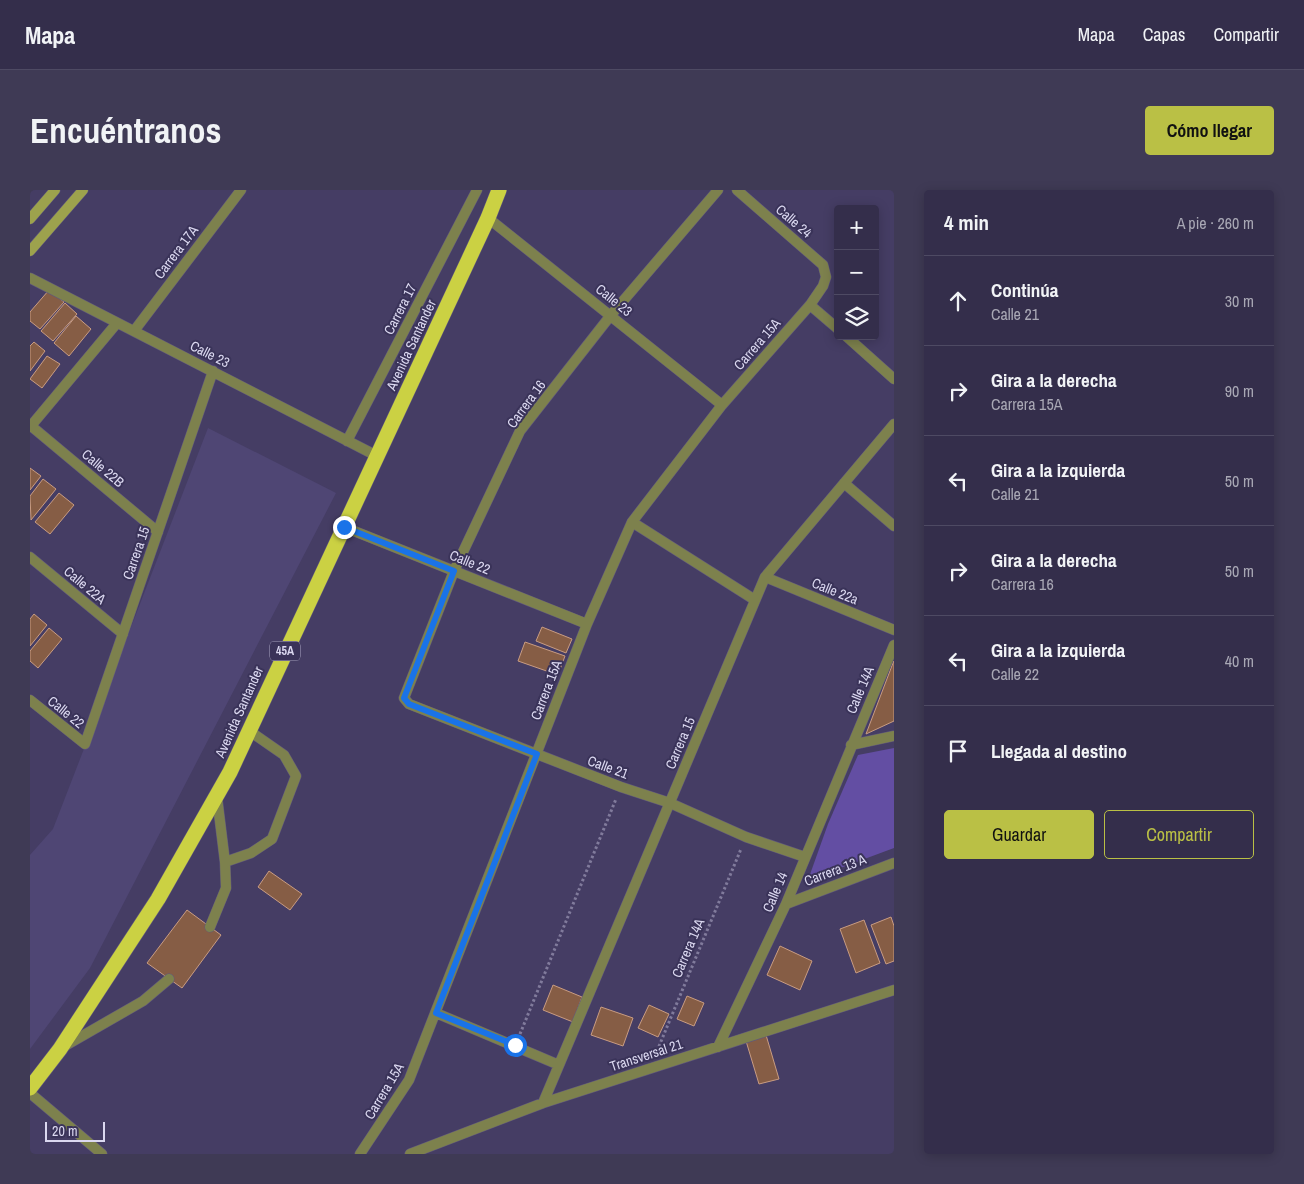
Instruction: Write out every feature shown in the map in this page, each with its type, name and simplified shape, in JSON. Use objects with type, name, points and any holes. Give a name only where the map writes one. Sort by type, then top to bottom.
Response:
[{"type":"highway","name":"Avenida Santander","points":[[30,1088],[60,1049],[158,899],[247,738],[248,730],[488,218],[499,190]]},
{"type":"street","points":[[30,219],[55,190]]},
{"type":"street","points":[[30,251],[83,190]]},
{"type":"street","name":"Carrera 17A","points":[[134,331],[241,190]]},
{"type":"street","name":"Carrera 17","points":[[347,441],[478,190]]},
{"type":"street","name":"Carrera 16","points":[[404,698],[454,571],[520,431],[611,315],[718,190]]},
{"type":"street","name":"Calle 24","points":[[737,190],[823,265],[826,277]]},
{"type":"street","name":"Calle 23","points":[[488,218],[722,405]]},
{"type":"street","name":"Carrera 15A","points":[[360,1154],[409,1080],[587,624],[632,522],[722,405],[810,305],[826,277]]},
{"type":"street","name":"Calle 23","points":[[30,278],[376,456]]},
{"type":"street","points":[[810,305],[834,326]]},
{"type":"street","points":[[30,426],[117,323]]},
{"type":"street","points":[[851,340],[894,378]]},
{"type":"street","name":"Carrera 15","points":[[85,744],[213,371]]},
{"type":"street","name":"Carrera 15","points":[[543,1103],[765,577],[894,424]]},
{"type":"street","name":"Calle 22B","points":[[30,426],[158,532]]},
{"type":"street","points":[[844,483],[894,526]]},
{"type":"street","points":[[632,522],[755,600]]},
{"type":"street","name":"Calle 22","points":[[344,527],[587,624]]},
{"type":"street","name":"Calle 22A","points":[[30,557],[123,634]]},
{"type":"street","name":"Calle 22a","points":[[765,577],[894,630]]},
{"type":"street","name":"Calle 14A","points":[[851,745],[894,645]]},
{"type":"street","name":"Calle 21","points":[[404,698],[409,704],[621,787],[670,802],[746,837],[805,857]]},
{"type":"street","name":"Calle 22","points":[[30,700],[85,744]]},
{"type":"street","points":[[225,862],[251,853],[272,840],[296,776],[284,755],[248,730]]},
{"type":"street","points":[[851,745],[894,736]]},
{"type":"street","name":"Calle 14","points":[[718,1047],[786,904],[851,745]]},
{"type":"street","points":[[210,927],[226,888],[225,862],[217,795]]},
{"type":"street","name":"Carrera 13 A","points":[[786,904],[894,863]]},
{"type":"street","points":[[60,1049],[142,1001],[169,979]]},
{"type":"street","name":"Transversal 21","points":[[410,1154],[543,1103],[894,990]]},
{"type":"street","points":[[436,1013],[559,1065]]},
{"type":"street","points":[[30,1093],[102,1154]]},
{"type":"path","points":[[515,1045],[621,787]]},
{"type":"path","name":"Carrera 14A","points":[[650,1068],[746,837]]},
{"type":"shaded area","points":[[208,428],[336,493],[90,968],[30,1049],[30,855],[53,829]]},
{"type":"shaded area","points":[[894,748],[894,848],[808,880],[828,824],[858,755]]},
{"type":"building","points":[[49,290],[64,302],[40,329],[30,321],[30,312]]},
{"type":"building","points":[[65,303],[77,314],[53,341],[41,331]]},
{"type":"building","points":[[76,316],[91,329],[69,356],[54,343]]},
{"type":"building","points":[[34,342],[45,351],[30,371],[30,346]]},
{"type":"building","points":[[47,356],[60,364],[42,388],[30,379]]},
{"type":"building","points":[[30,468],[41,476],[30,490]]},
{"type":"building","points":[[43,479],[56,489],[31,520],[30,496]]},
{"type":"building","points":[[59,493],[74,505],[50,534],[35,522]]},
{"type":"building","points":[[34,614],[47,625],[30,646],[30,619]]},
{"type":"building","points":[[542,627],[572,639],[566,653],[536,641]]},
{"type":"building","points":[[49,628],[62,639],[38,668],[30,661],[30,651]]},
{"type":"building","points":[[525,642],[565,656],[558,675],[518,661]]},
{"type":"building","points":[[894,661],[894,721],[866,734],[893,663]]},
{"type":"building","points":[[269,871],[302,894],[290,910],[258,887]]},
{"type":"building","points":[[187,910],[221,935],[182,988],[147,963]]},
{"type":"building","points":[[891,917],[894,926],[894,961],[886,964],[871,925]]},
{"type":"building","points":[[864,920],[880,963],[856,973],[840,929]]},
{"type":"building","points":[[780,946],[812,961],[800,990],[767,975]]},
{"type":"building","points":[[553,985],[582,997],[573,1022],[543,1010]]},
{"type":"building","points":[[687,996],[704,1003],[694,1026],[677,1019]]},
{"type":"building","points":[[649,1005],[669,1014],[658,1037],[638,1028]]},
{"type":"building","points":[[601,1007],[633,1018],[623,1046],[591,1035]]},
{"type":"building","points":[[766,1035],[779,1079],[759,1084],[746,1041]]},
{"type":"route","points":[[344,527],[454,571],[406,689],[404,698],[409,704],[537,754],[436,1013],[515,1045]]}]
